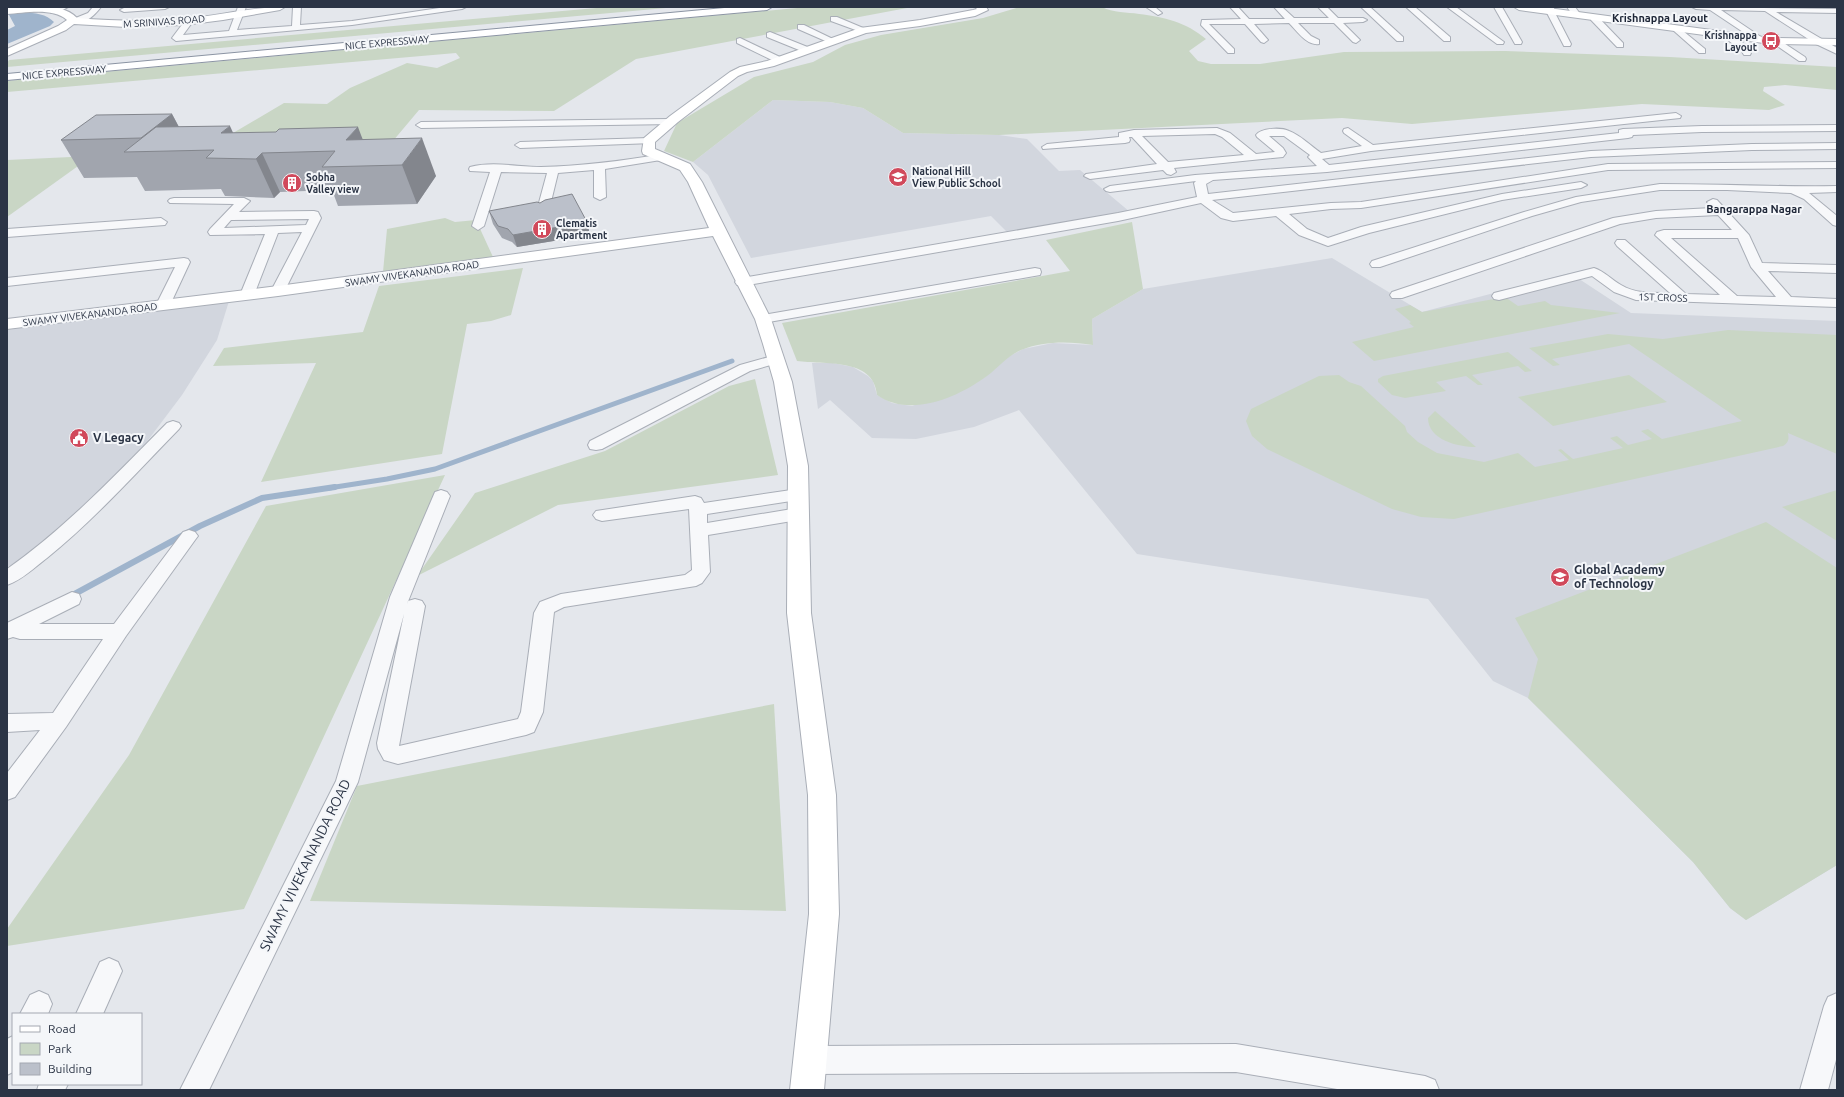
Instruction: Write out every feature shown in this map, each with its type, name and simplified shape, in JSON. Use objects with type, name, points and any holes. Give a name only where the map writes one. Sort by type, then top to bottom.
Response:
[{"type":"main road","name":"M SRINIVAS ROAD","points":[[7,11],[49,10],[71,16],[74,21],[127,24],[190,20],[240,10],[280,7]]},
{"type":"main road","name":"NICE EXPRESSWAY","points":[[16,74],[713,7]]},
{"type":"main road","name":"NICE EXPRESSWAY","points":[[7,71],[16,74],[767,7]]},
{"type":"main road","points":[[807,1090],[824,914],[822,795],[798,613],[798,466],[783,382],[762,320],[742,282],[696,182],[685,167],[648,151],[649,141],[670,122],[734,74],[744,69],[779,60],[864,30],[920,23],[975,13],[983,10],[980,7]]},
{"type":"main road","points":[[1519,7],[1574,11],[1597,18],[1728,36],[1776,41],[1837,42]]},
{"type":"main road","points":[[7,53],[74,21]]},
{"type":"main road","name":"SWAMY VIVEKANANDA ROAD","points":[[7,324],[278,291],[718,231]]},
{"type":"street","points":[[49,10],[64,7]]},
{"type":"street","points":[[74,21],[91,15],[97,7]]},
{"type":"street","points":[[124,10],[165,7]]},
{"type":"street","points":[[296,29],[297,7]]},
{"type":"street","points":[[190,20],[176,38],[296,29],[421,10],[462,7]]},
{"type":"street","points":[[1150,7],[1158,13]]},
{"type":"street","points":[[1234,7],[1264,40]]},
{"type":"street","points":[[1278,7],[1308,38],[1316,42]]},
{"type":"street","points":[[1322,7],[1356,40]]},
{"type":"street","points":[[1365,7],[1400,39]]},
{"type":"street","points":[[1410,7],[1447,39]]},
{"type":"street","points":[[1451,7],[1500,42]]},
{"type":"street","points":[[1498,7],[1518,42]]},
{"type":"street","points":[[1591,7],[1597,18],[1620,45]]},
{"type":"street","points":[[1696,7],[1837,11]]},
{"type":"street","points":[[1711,7],[1758,39]]},
{"type":"street","points":[[1764,8],[1819,42],[1837,51]]},
{"type":"street","points":[[1550,9],[1567,44]]},
{"type":"street","points":[[232,33],[240,10]]},
{"type":"street","points":[[834,19],[864,30]]},
{"type":"street","points":[[1231,51],[1204,24],[1209,22],[1248,21],[1363,20]]},
{"type":"street","points":[[801,27],[832,41]]},
{"type":"street","points":[[1677,29],[1702,52]]},
{"type":"street","points":[[770,35],[807,50]]},
{"type":"street","points":[[1728,36],[1744,48],[1747,53]]},
{"type":"street","points":[[740,40],[779,60]]},
{"type":"street","points":[[1776,41],[1802,59]]},
{"type":"street","points":[[1090,176],[1281,153],[1313,153],[1371,148],[1607,122],[1676,116]]},
{"type":"street","points":[[421,125],[670,122]]},
{"type":"street","points":[[1607,122],[1670,166],[1709,198],[1741,234],[1757,267],[1787,301]]},
{"type":"street","points":[[1110,189],[1210,177],[1327,169],[1626,134],[1702,129],[1837,128]]},
{"type":"street","points":[[1047,147],[1125,140],[1123,135],[1134,133],[1216,131],[1226,135],[1253,157]]},
{"type":"street","points":[[1348,131],[1371,148]]},
{"type":"street","points":[[1134,133],[1178,180]]},
{"type":"street","points":[[1281,153],[1261,134],[1286,134],[1313,153],[1314,159],[1327,169]]},
{"type":"street","points":[[520,145],[649,141]]},
{"type":"street","points":[[742,282],[1118,217],[1203,199],[1583,155],[1649,151],[1837,146]]},
{"type":"street","points":[[474,169],[599,168],[663,157]]},
{"type":"street","points":[[1210,177],[1200,183],[1203,199],[1225,215],[1233,217],[1280,213],[1331,206],[1361,205],[1581,170],[1628,166],[1837,165]]},
{"type":"street","points":[[478,226],[497,168]]},
{"type":"street","points":[[599,168],[600,197]]},
{"type":"street","points":[[543,210],[554,169]]},
{"type":"street","points":[[1280,213],[1303,232],[1328,242],[1365,230],[1502,197],[1581,185]]},
{"type":"street","points":[[1376,264],[1528,214],[1580,199],[1660,187],[1727,187],[1793,190],[1837,189]]},
{"type":"street","points":[[1793,190],[1808,197],[1837,222]]},
{"type":"street","points":[[174,201],[244,201],[214,232],[309,228]]},
{"type":"street","points":[[1819,207],[1837,207]]},
{"type":"street","points":[[1397,295],[1617,221],[1668,212],[1721,211]]},
{"type":"street","points":[[228,216],[314,215],[315,218],[289,266],[278,291]]},
{"type":"street","points":[[7,233],[161,222]]},
{"type":"street","points":[[247,295],[273,230]]},
{"type":"street","points":[[1734,300],[1661,235],[1741,234]]},
{"type":"street","points":[[1621,243],[1682,297]]},
{"type":"street","points":[[7,282],[184,262],[164,305]]},
{"type":"street","points":[[258,270],[289,266]]},
{"type":"street","points":[[1757,267],[1837,269]]},
{"type":"street","points":[[762,320],[1035,272]]},
{"type":"street","name":"1ST CROSS","points":[[1499,296],[1594,272],[1623,293],[1636,296],[1837,303]]},
{"type":"street","points":[[596,445],[745,368],[776,359]]},
{"type":"street","points":[[7,578],[22,568],[68,530],[118,483],[173,426]]},
{"type":"street","name":"SWAMY VIVEKANANDA ROAD","points":[[194,1090],[347,782],[399,598],[441,496]]},
{"type":"street","points":[[416,606],[388,743],[392,754],[398,755],[526,726],[532,712],[544,613],[547,607],[560,601],[690,581],[700,572],[698,510],[696,502],[602,515]]},
{"type":"street","points":[[698,510],[798,505]]},
{"type":"street","points":[[699,530],[798,505]]},
{"type":"street","points":[[7,790],[59,721],[120,631],[189,536]]},
{"type":"street","points":[[14,632],[72,599]]},
{"type":"street","points":[[14,632],[120,631]]},
{"type":"street","points":[[7,723],[59,721]]},
{"type":"street","points":[[89,1013],[109,972]]},
{"type":"street","points":[[1814,1090],[1837,1006]]},
{"type":"street","points":[[7,1061],[12,1052]]},
{"type":"street","points":[[810,1060],[1236,1058],[1425,1090]]},
{"type":"shaded area","name":"National Hill View Public School","points":[[773,100],[830,102],[863,108],[903,133],[999,135],[1027,139],[1059,171],[1080,170],[1130,212],[1007,232],[991,216],[751,258],[708,175],[693,162]]},
{"type":"shaded area","name":"Global Academy of Technology","points":[[1332,258],[1422,312],[1570,273],[1631,313],[1837,321],[1837,865],[1746,920],[1730,908],[1693,862],[1528,698],[1493,681],[1428,599],[1137,554],[1019,410],[974,427],[916,439],[872,438],[830,400],[818,409],[812,363],[833,363],[853,367],[868,376],[873,381],[877,395],[892,403],[912,406],[972,385],[986,376],[1006,358],[1023,349],[1053,343],[1093,345],[1092,319],[1143,289]]},
{"type":"shaded area","name":"V Legacy","points":[[229,301],[217,340],[182,395],[118,480],[18,565],[7,566],[7,330]]},
{"type":"green space","points":[[608,7],[677,7],[7,67],[9,60]]},
{"type":"green space","points":[[808,7],[907,8],[636,59],[554,111],[419,110],[382,154],[228,136],[284,103],[327,104],[350,88],[407,63],[437,68],[460,58],[456,53],[7,92],[7,81]]},
{"type":"green space","points":[[1020,7],[1102,7],[1115,11],[1148,15],[1174,21],[1191,28],[1206,39],[1189,51],[1198,61],[1211,64],[1260,64],[1344,52],[1505,51],[1670,57],[1837,67],[1837,90],[1785,85],[1764,87],[1763,91],[1785,105],[1769,110],[1642,104],[1412,124],[1342,118],[999,135],[903,133],[863,108],[830,102],[773,100],[693,162],[664,151],[677,123],[754,77],[813,62],[845,45],[881,35],[983,18]]},
{"type":"green space","points":[[92,156],[7,217],[7,160]]},
{"type":"green space","points":[[445,218],[455,222],[476,220],[493,257],[383,272],[387,229]]},
{"type":"green space","points":[[1132,222],[1143,289],[1092,319],[1093,345],[1075,343],[1047,343],[1029,347],[1011,355],[987,376],[948,398],[918,405],[904,405],[890,402],[877,395],[874,383],[867,374],[857,369],[846,365],[833,363],[797,361],[782,323],[1070,271],[1046,240]]},
{"type":"green space","points":[[523,268],[511,315],[491,321],[467,324],[442,454],[261,482],[316,363],[213,366],[224,348],[363,332],[379,286]]},
{"type":"green space","points":[[1505,297],[1518,306],[1545,301],[1551,305],[1620,313],[1374,361],[1352,342],[1414,327],[1409,323],[1411,322],[1395,309],[1410,305],[1422,312]]},
{"type":"green space","points":[[1728,330],[1837,335],[1837,454],[1788,433],[1788,440],[1783,446],[1454,519],[1421,517],[1392,509],[1267,449],[1252,436],[1246,421],[1251,409],[1319,376],[1339,375],[1349,382],[1361,386],[1405,426],[1407,432],[1418,442],[1437,453],[1484,462],[1518,453],[1535,467],[1569,460],[1558,450],[1561,449],[1573,459],[1623,448],[1610,438],[1617,436],[1628,445],[1652,439],[1641,431],[1648,429],[1662,439],[1742,421],[1629,344],[1552,359],[1560,365],[1553,366],[1529,348],[1608,334],[1663,339]]},
{"type":"green space","points":[[1508,352],[1532,371],[1525,372],[1518,366],[1472,375],[1483,385],[1478,385],[1466,376],[1436,382],[1446,391],[1405,398],[1392,395],[1378,382],[1378,379],[1383,376]]},
{"type":"green space","points":[[1629,375],[1667,402],[1553,426],[1518,397]]},
{"type":"green space","points":[[755,379],[778,475],[558,505],[417,576],[475,493],[605,451],[729,386]]},
{"type":"green space","points":[[1435,411],[1476,447],[1453,444],[1438,437],[1429,426],[1428,418]]},
{"type":"green space","points":[[445,475],[244,909],[7,946],[7,929],[129,755],[266,506]]},
{"type":"green space","points":[[1837,490],[1837,541],[1782,507]]},
{"type":"green space","points":[[1766,522],[1837,568],[1837,865],[1746,920],[1730,908],[1693,862],[1528,698],[1538,659],[1515,618]]},
{"type":"green space","points":[[774,704],[786,911],[310,901],[357,786]]},
{"type":"water","points":[[8,13],[38,14],[49,18],[54,22],[50,26],[7,44],[7,30],[15,26]]},
{"type":"building","points":[[172,114],[141,138],[61,140],[96,115]]},
{"type":"building","points":[[230,126],[221,133],[276,132],[279,129],[358,127],[346,140],[422,138],[402,165],[322,167],[335,151],[262,153],[256,159],[206,158],[214,150],[124,152],[156,127]]},
{"type":"building","points":[[572,194],[587,222],[513,235],[508,229],[498,226],[489,211],[537,202],[540,203],[545,200]]},
{"type":"waterway","points":[[329,488],[387,479],[435,469],[732,361]]},
{"type":"waterway","points":[[69,597],[200,526],[262,498],[335,487]]},
{"type":"place","name":"Krishnappa Layout","points":[[1771,41]]},
{"type":"place","name":"National Hill View Public School","points":[[898,177]]},
{"type":"place","name":"Sobha Valley view","points":[[292,183]]},
{"type":"place","name":"Clematis Apartment","points":[[542,229]]},
{"type":"place","name":"V Legacy","points":[[79,438]]},
{"type":"place","name":"Global Academy of Technology","points":[[1560,577]]},
{"type":"district","name":"Krishnappa Layout","points":[[1660,18]]},
{"type":"district","name":"Bangarappa Nagar","points":[[1754,209]]}]
